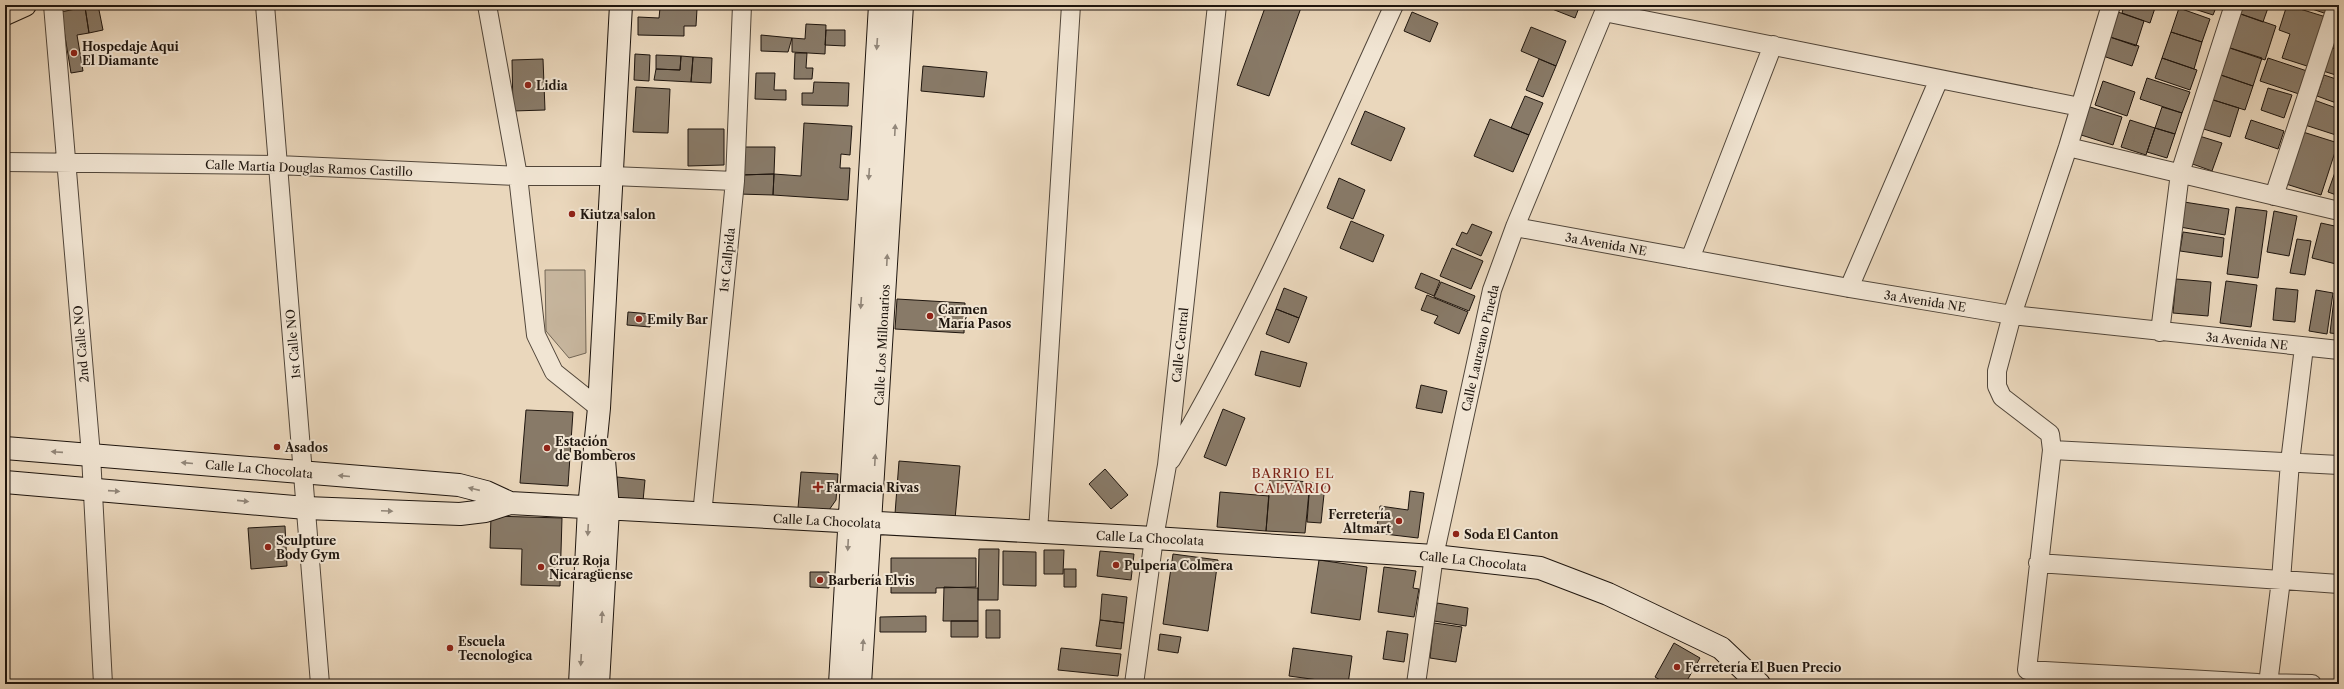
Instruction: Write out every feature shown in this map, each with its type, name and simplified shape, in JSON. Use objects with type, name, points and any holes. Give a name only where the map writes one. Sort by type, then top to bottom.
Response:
[{"type":"highway","points":[[5,14],[25,5]]},
{"type":"street","name":"2nd Calle NO","points":[[53,5],[91,455],[103,684]]},
{"type":"street","name":"1st Calle NO","points":[[265,5],[320,684]]},
{"type":"street","points":[[487,5],[518,176],[536,336],[554,372],[600,408]]},
{"type":"street","points":[[598,684],[600,408],[621,5]]},
{"type":"street","name":"1st Callpida","points":[[702,515],[734,181],[742,5]]},
{"type":"street","name":"Calle Los Millonarios","points":[[840,684],[880,5]]},
{"type":"street","name":"Calle Los Millonarios","points":[[860,684],[902,5]]},
{"type":"street","points":[[1038,532],[1071,5]]},
{"type":"street","name":"Calle Central","points":[[1134,684],[1154,538],[1167,466],[1218,5]]},
{"type":"street","points":[[1167,466],[1190,428],[1287,240],[1394,5]]},
{"type":"street","points":[[2111,5],[2068,147],[2012,315],[1997,371],[1997,386],[2002,397],[2050,434],[2052,450],[2027,670],[2312,684]]},
{"type":"street","points":[[2160,332],[2180,174],[2234,5]]},
{"type":"street","points":[[2274,196],[2337,5]]},
{"type":"street","points":[[1605,8],[1773,45],[2080,107]]},
{"type":"street","name":"Calle Laureano Pineda","points":[[1416,684],[1434,556],[1492,290],[1515,227],[1605,8]]},
{"type":"street","points":[[1690,259],[1773,45]]},
{"type":"street","points":[[1850,288],[1939,79]]},
{"type":"street","points":[[2068,147],[2339,211]]},
{"type":"street","name":"Calle Martia Douglas Ramos Castillo","points":[[5,162],[66,164],[278,165],[518,176],[612,176],[734,181]]},
{"type":"street","name":"3a Avenida NE","points":[[1515,227],[1850,288],[2012,315],[2339,350]]},
{"type":"street","points":[[2268,683],[2281,580],[2290,462],[2304,347]]},
{"type":"street","name":"Calle La Chocolata","points":[[5,448],[459,485],[486,492],[510,503],[702,515],[1154,538],[1434,556],[1540,568],[1608,594],[1721,648],[1759,684]]},
{"type":"street","points":[[2052,450],[2339,465]]},
{"type":"street","name":"Calle La Chocolata","points":[[5,482],[306,508],[460,514],[485,511],[510,503]]},
{"type":"street","points":[[580,684],[599,509]]},
{"type":"street","points":[[2038,563],[2339,584]]},
{"type":"shaded area","points":[[545,270],[585,270],[586,353],[569,358],[546,331]]},
{"type":"building","points":[[98,5],[103,30],[89,33],[85,7]]},
{"type":"building","points":[[1266,5],[1302,5],[1269,96],[1237,85]]},
{"type":"building","points":[[1542,5],[1580,5],[1575,18]]},
{"type":"building","points":[[2124,5],[2156,5],[2150,23],[2122,13]]},
{"type":"building","points":[[2182,5],[2217,5],[2213,15]]},
{"type":"building","points":[[2238,5],[2269,5],[2263,22],[2235,12]]},
{"type":"building","points":[[2287,5],[2326,17],[2310,67],[2282,58],[2290,34],[2279,30]]},
{"type":"building","points":[[2300,5],[2330,5],[2327,14]]},
{"type":"building","name":"Hospedaje Aqui El Diamante","points":[[85,7],[89,33],[77,35],[83,71],[71,73],[61,12]]},
{"type":"building","points":[[660,8],[697,9],[696,26],[684,26],[684,36],[638,35],[638,17],[659,18]]},
{"type":"building","points":[[2179,8],[2210,19],[2202,42],[2171,32]]},
{"type":"building","points":[[2115,11],[2144,21],[2136,46],[2107,36]]},
{"type":"building","points":[[1412,12],[1438,23],[1430,42],[1404,31]]},
{"type":"building","points":[[2235,12],[2276,26],[2265,60],[2224,46]]},
{"type":"building","points":[[2339,22],[2339,50],[2330,47]]},
{"type":"building","points":[[806,24],[826,25],[825,54],[792,52],[792,38],[805,39]]},
{"type":"building","points":[[1531,27],[1566,41],[1556,66],[1521,51]]},
{"type":"building","points":[[826,30],[845,30],[845,46],[825,45]]},
{"type":"building","points":[[2171,32],[2202,42],[2194,69],[2162,58]]},
{"type":"building","points":[[761,35],[792,38],[788,52],[761,51]]},
{"type":"building","points":[[2110,37],[2139,46],[2132,66],[2103,56]]},
{"type":"building","points":[[2224,46],[2262,58],[2253,86],[2215,73]]},
{"type":"building","points":[[2330,47],[2339,50],[2339,76],[2323,71]]},
{"type":"building","points":[[795,53],[807,53],[806,68],[813,68],[812,79],[794,79]]},
{"type":"building","points":[[635,54],[650,55],[649,81],[634,80]]},
{"type":"building","points":[[656,55],[681,56],[680,70],[656,69]]},
{"type":"building","points":[[681,56],[693,57],[691,82],[654,80],[656,69],[680,70]]},
{"type":"building","points":[[693,57],[712,58],[711,83],[691,82]]},
{"type":"building","points":[[2162,58],[2197,70],[2190,90],[2155,78]]},
{"type":"building","points":[[2268,58],[2307,71],[2299,94],[2260,81]]},
{"type":"building","name":"Lidia","points":[[543,59],[545,110],[513,111],[512,60]]},
{"type":"building","points":[[1539,59],[1556,66],[1543,97],[1526,90]]},
{"type":"building","points":[[923,66],[987,72],[984,97],[921,91]]},
{"type":"building","points":[[756,73],[775,73],[774,90],[786,90],[786,100],[755,99]]},
{"type":"building","points":[[2215,73],[2253,86],[2245,110],[2207,98]]},
{"type":"building","points":[[2324,75],[2339,80],[2339,104],[2317,96]]},
{"type":"building","points":[[2147,78],[2190,92],[2182,113],[2140,99]]},
{"type":"building","points":[[2103,81],[2135,92],[2127,116],[2095,105]]},
{"type":"building","points":[[814,82],[849,83],[848,106],[802,105],[802,93],[813,93]]},
{"type":"building","points":[[636,87],[670,89],[668,133],[633,132]]},
{"type":"building","points":[[2268,88],[2292,95],[2284,118],[2261,110]]},
{"type":"building","points":[[1525,96],[1543,103],[1529,135],[1511,128]]},
{"type":"building","points":[[2207,98],[2239,108],[2230,137],[2197,127]]},
{"type":"building","points":[[2314,100],[2339,109],[2339,136],[2305,125]]},
{"type":"building","points":[[2087,106],[2122,117],[2113,145],[2078,134]]},
{"type":"building","points":[[2162,107],[2182,113],[2175,134],[2155,128]]},
{"type":"building","points":[[1365,111],[1405,128],[1391,161],[1351,144]]},
{"type":"building","points":[[1490,119],[1529,135],[1513,172],[1474,156]]},
{"type":"building","points":[[2130,120],[2155,128],[2146,155],[2121,147]]},
{"type":"building","points":[[2251,120],[2284,131],[2278,149],[2245,138]]},
{"type":"building","points":[[804,123],[852,126],[850,155],[841,154],[840,168],[850,168],[848,200],[773,195],[774,174],[801,176]]},
{"type":"building","points":[[2155,128],[2175,134],[2167,158],[2147,152]]},
{"type":"building","points":[[688,129],[724,129],[724,165],[688,166]]},
{"type":"building","points":[[2303,132],[2338,143],[2321,195],[2286,184]]},
{"type":"building","points":[[2196,135],[2222,143],[2212,171],[2187,162]]},
{"type":"building","points":[[740,147],[775,147],[774,174],[740,175]]},
{"type":"building","points":[[2339,161],[2339,196],[2328,192]]},
{"type":"building","points":[[774,174],[773,195],[738,194],[740,175]]},
{"type":"building","points":[[1339,178],[1365,190],[1353,219],[1327,208]]},
{"type":"building","points":[[2184,202],[2229,209],[2225,235],[2180,227]]},
{"type":"building","points":[[2236,207],[2267,211],[2258,278],[2227,274]]},
{"type":"building","points":[[2274,211],[2297,216],[2289,256],[2267,252]]},
{"type":"building","points":[[1351,221],[1384,235],[1373,262],[1340,248]]},
{"type":"building","points":[[2321,223],[2339,227],[2339,253],[2336,264],[2312,258]]},
{"type":"building","points":[[1472,224],[1492,232],[1481,256],[1456,245],[1462,232],[1467,234]]},
{"type":"building","points":[[2183,232],[2224,238],[2222,257],[2180,251]]},
{"type":"building","points":[[2297,239],[2311,241],[2305,275],[2290,273]]},
{"type":"building","points":[[1452,248],[1483,261],[1471,289],[1440,276]]},
{"type":"building","points":[[1421,273],[1440,281],[1434,296],[1415,288]]},
{"type":"building","points":[[2176,279],[2211,282],[2208,316],[2173,313]]},
{"type":"building","points":[[2226,281],[2257,285],[2251,327],[2220,323]]},
{"type":"building","points":[[1441,282],[1475,296],[1469,311],[1434,297]]},
{"type":"building","points":[[1284,288],[1307,297],[1299,318],[1276,309]]},
{"type":"building","points":[[2276,288],[2298,290],[2295,322],[2273,320]]},
{"type":"building","points":[[2316,290],[2333,293],[2327,334],[2309,331]]},
{"type":"building","points":[[2335,290],[2339,290],[2339,334],[2330,333]]},
{"type":"building","points":[[1427,295],[1468,312],[1459,334],[1434,323],[1438,316],[1421,310]]},
{"type":"building","name":"Carmen María Pasos","points":[[897,299],[965,303],[964,333],[895,329]]},
{"type":"building","points":[[1276,309],[1299,318],[1289,343],[1266,334]]},
{"type":"building","name":"Emily Bar","points":[[628,312],[651,314],[650,327],[627,325]]},
{"type":"building","points":[[1261,351],[1307,363],[1300,387],[1255,375]]},
{"type":"building","points":[[1421,385],[1447,391],[1442,413],[1416,408]]},
{"type":"building","points":[[1223,409],[1245,418],[1226,466],[1204,457]]},
{"type":"building","name":"Estación de Bomberos","points":[[526,410],[573,412],[568,486],[520,483]]},
{"type":"building","points":[[899,461],[960,466],[955,519],[895,514]]},
{"type":"building","points":[[1105,469],[1128,495],[1111,509],[1089,484]]},
{"type":"building","name":"Farmacia Rivas","points":[[801,472],[838,474],[836,500],[829,510],[798,508]]},
{"type":"building","points":[[617,477],[645,480],[643,501],[614,497]]},
{"type":"building","points":[[1270,479],[1310,482],[1305,533],[1266,531]]},
{"type":"building","points":[[1310,482],[1325,485],[1321,523],[1307,522]]},
{"type":"building","name":"Ferretería Altmart","points":[[1410,491],[1424,493],[1418,538],[1376,533],[1380,506],[1408,510]]},
{"type":"building","points":[[1220,492],[1269,496],[1266,531],[1217,527]]},
{"type":"building","name":"Cruz Roja Nicaragüense","points":[[491,516],[562,518],[560,586],[521,585],[522,549],[490,548]]},
{"type":"building","name":"Sculpture Body Gym","points":[[285,526],[287,566],[251,569],[248,528]]},
{"type":"building","points":[[979,549],[999,549],[998,600],[978,600]]},
{"type":"building","points":[[1044,550],[1064,550],[1063,574],[1044,574]]},
{"type":"building","points":[[1003,551],[1036,552],[1036,586],[1003,585]]},
{"type":"building","name":"Pulpería Colmera","points":[[1100,551],[1134,554],[1131,580],[1097,576]]},
{"type":"building","points":[[1173,554],[1218,560],[1208,631],[1163,624]]},
{"type":"building","points":[[891,558],[976,558],[976,587],[936,588],[936,593],[891,593]]},
{"type":"building","points":[[1319,560],[1367,567],[1360,620],[1311,613]]},
{"type":"building","points":[[1384,567],[1416,571],[1413,588],[1419,589],[1414,617],[1378,612]]},
{"type":"building","points":[[1064,569],[1076,569],[1076,587],[1064,587]]},
{"type":"building","name":"Barbería Elvis","points":[[810,572],[829,572],[829,588],[810,587]]},
{"type":"building","points":[[944,587],[978,588],[978,621],[943,621]]},
{"type":"building","points":[[1102,594],[1127,597],[1124,623],[1100,620]]},
{"type":"building","points":[[1437,603],[1468,608],[1466,626],[1434,621]]},
{"type":"building","points":[[986,610],[1000,610],[1000,638],[986,638]]},
{"type":"building","points":[[926,616],[926,632],[880,632],[880,617]]},
{"type":"building","points":[[1100,620],[1124,623],[1121,649],[1096,646]]},
{"type":"building","points":[[951,621],[978,621],[978,637],[951,637]]},
{"type":"building","points":[[1434,623],[1462,627],[1456,662],[1430,658]]},
{"type":"building","points":[[1387,631],[1408,634],[1404,662],[1383,659]]},
{"type":"building","points":[[1160,634],[1181,637],[1178,653],[1158,650]]},
{"type":"building","name":"Ferretería El Buen Precio","points":[[1674,643],[1700,658],[1685,684],[1667,684],[1655,677]]},
{"type":"building","points":[[1061,648],[1121,654],[1118,676],[1058,670]]},
{"type":"building","points":[[1293,648],[1352,656],[1348,684],[1289,676]]},
{"type":"building","points":[[1090,681],[1114,684],[1090,684]]},
{"type":"building","points":[[1152,681],[1167,683],[1167,684],[1151,684]]},
{"type":"place","name":"Hospedaje Aqui El Diamante","points":[[74,53]]},
{"type":"place","name":"Lidia","points":[[528,85]]},
{"type":"place","name":"Kiutza salon","points":[[572,214]]},
{"type":"place","name":"Carmen María Pasos","points":[[930,316]]},
{"type":"place","name":"Emily Bar","points":[[639,319]]},
{"type":"place","name":"Asados","points":[[277,447]]},
{"type":"place","name":"Estación de Bomberos","points":[[547,448]]},
{"type":"place","name":"Farmacia Rivas","points":[[818,487]]},
{"type":"place","name":"Ferretería Altmart","points":[[1399,521]]},
{"type":"place","name":"Soda El Canton","points":[[1456,534]]},
{"type":"place","name":"Sculpture Body Gym","points":[[268,547]]},
{"type":"place","name":"Pulpería Colmera","points":[[1116,565]]},
{"type":"place","name":"Cruz Roja Nicaragüense","points":[[541,567]]},
{"type":"place","name":"Barbería Elvis","points":[[820,580]]},
{"type":"place","name":"Escuela Tecnologica","points":[[450,648]]},
{"type":"place","name":"Ferretería El Buen Precio","points":[[1677,667]]},
{"type":"district","name":"BARRIO EL CALVARIO","points":[[1293,480]]}]
